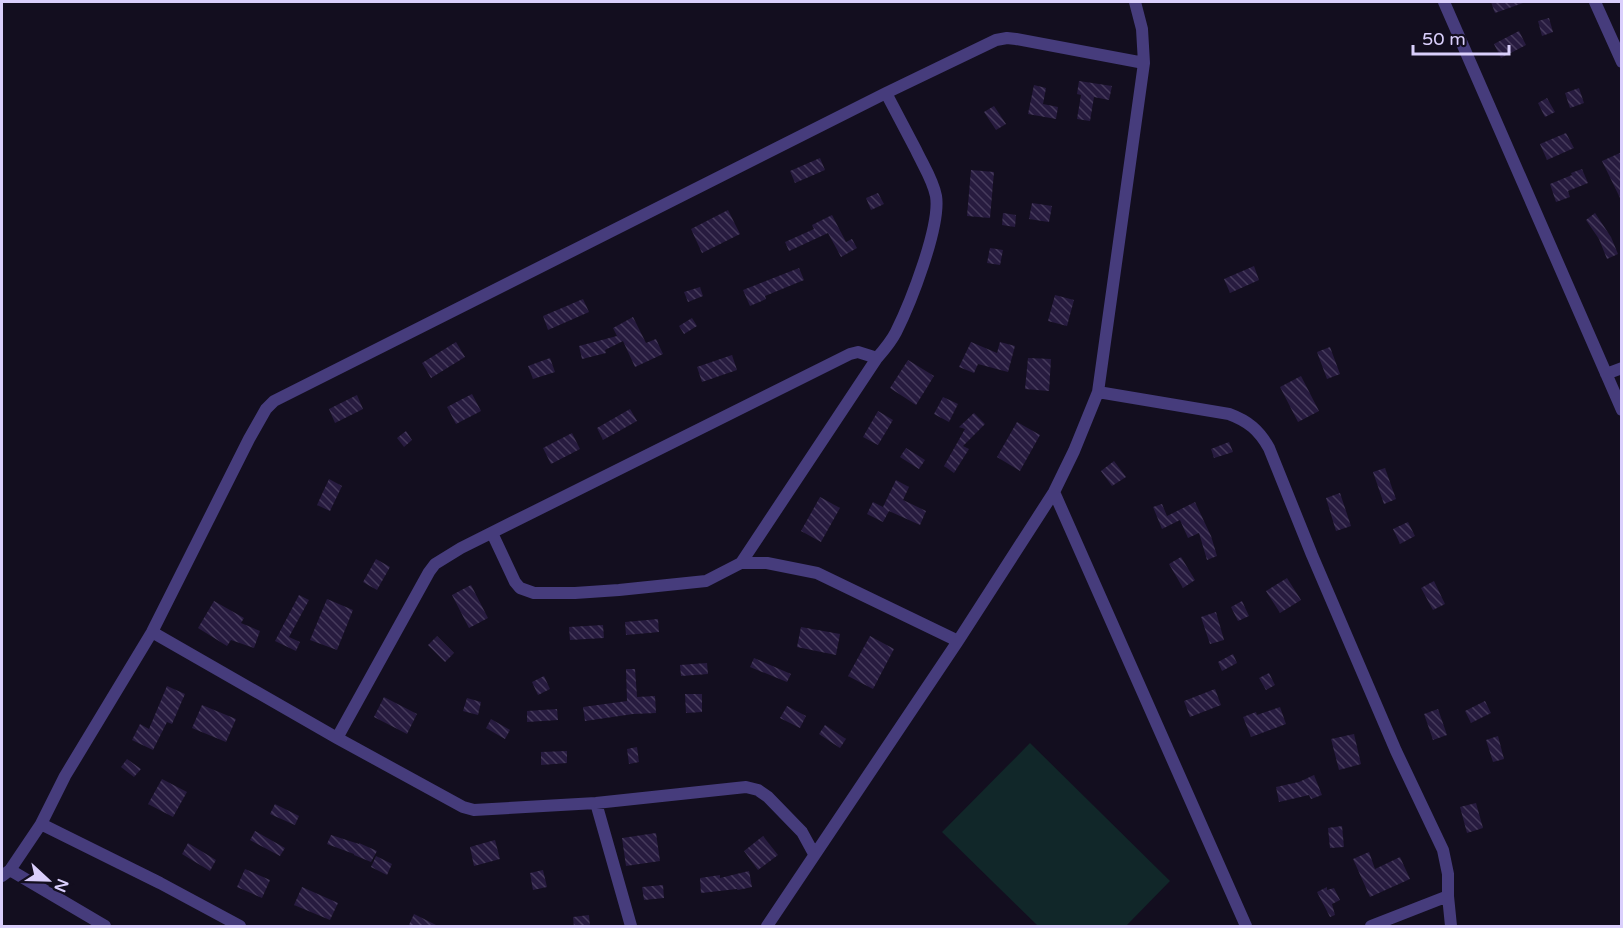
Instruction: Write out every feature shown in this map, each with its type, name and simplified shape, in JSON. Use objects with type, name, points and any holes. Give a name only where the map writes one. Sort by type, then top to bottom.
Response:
[{"type":"street","points":[[767,927],[958,641],[1054,492],[1098,392],[1144,63],[1142,29],[1135,2]]},
{"type":"street","points":[[1444,2],[1622,410]]},
{"type":"street","points":[[1595,2],[1622,62]]},
{"type":"street","points":[[105,927],[6,873],[41,824],[65,776],[152,632],[249,439],[266,409],[274,400],[996,40],[1007,38],[1144,63]]},
{"type":"street","points":[[741,563],[887,347],[896,332],[916,283],[933,227],[936,196],[930,178],[886,93]]},
{"type":"street","points":[[337,738],[435,564],[492,533],[850,354],[858,352],[878,358]]},
{"type":"street","points":[[1606,374],[1622,368]]},
{"type":"street","points":[[1098,392],[1229,414],[1243,420],[1263,437],[1396,751],[1443,850],[1448,874],[1451,927]]},
{"type":"street","points":[[1054,492],[1246,927]]},
{"type":"street","points":[[492,533],[515,582],[520,588],[534,593],[619,590],[706,581],[741,563],[767,562],[817,573],[958,641]]},
{"type":"street","points":[[152,632],[337,738],[464,807],[474,810],[596,803],[746,788],[758,790],[768,797],[802,832],[814,854]]},
{"type":"street","points":[[596,803],[631,927]]},
{"type":"street","points":[[41,824],[240,927]]},
{"type":"street","points":[[1371,927],[1448,896]]},
{"type":"green space","points":[[1030,743],[1170,881],[1126,926],[1038,926],[942,832]]},
{"type":"building","points":[[1491,2],[1523,2],[1523,3],[1495,13]]},
{"type":"building","points":[[1549,18],[1553,32],[1542,36],[1538,21]]},
{"type":"building","points":[[1519,31],[1526,45],[1501,58],[1494,44]]},
{"type":"building","points":[[1079,81],[1112,86],[1109,100],[1094,97],[1090,121],[1077,119],[1081,95],[1077,94]]},
{"type":"building","points":[[1034,85],[1046,88],[1043,104],[1058,107],[1056,119],[1028,114]]},
{"type":"building","points":[[1579,88],[1584,103],[1570,108],[1565,93]]},
{"type":"building","points":[[1547,98],[1555,112],[1545,117],[1538,103]]},
{"type":"building","points":[[994,106],[1006,124],[996,130],[984,112]]},
{"type":"building","points":[[1566,133],[1574,148],[1547,160],[1540,144]]},
{"type":"building","points":[[1622,152],[1622,202],[1602,161]]},
{"type":"building","points":[[820,158],[825,170],[795,183],[790,171]]},
{"type":"building","points":[[1582,169],[1588,183],[1568,191],[1570,197],[1556,202],[1550,184]]},
{"type":"building","points":[[971,170],[994,172],[990,218],[967,216]]},
{"type":"building","points":[[878,193],[884,204],[871,210],[866,198]]},
{"type":"building","points":[[1032,203],[1052,206],[1049,222],[1029,219]]},
{"type":"building","points":[[728,210],[740,234],[702,253],[691,229]]},
{"type":"building","points":[[1003,213],[1016,215],[1015,227],[1002,225]]},
{"type":"building","points":[[1595,213],[1611,237],[1618,254],[1607,259],[1599,239],[1586,220]]},
{"type":"building","points":[[832,215],[846,242],[852,239],[857,248],[841,257],[828,233],[789,251],[785,242],[814,229],[812,225]]},
{"type":"building","points":[[990,248],[1003,250],[1000,265],[987,263]]},
{"type":"building","points":[[1254,266],[1259,280],[1230,293],[1224,279]]},
{"type":"building","points":[[799,268],[804,280],[765,296],[766,299],[750,306],[743,290]]},
{"type":"building","points":[[700,287],[703,296],[688,302],[684,292]]},
{"type":"building","points":[[1055,295],[1074,300],[1067,326],[1048,321]]},
{"type":"building","points":[[583,299],[589,312],[548,330],[543,316]]},
{"type":"building","points":[[633,317],[646,343],[656,339],[663,354],[635,367],[623,341],[605,350],[606,353],[582,359],[579,346],[617,336],[613,328]]},
{"type":"building","points":[[692,318],[697,326],[684,334],[679,326]]},
{"type":"building","points":[[456,342],[465,357],[431,378],[422,363]]},
{"type":"building","points":[[971,342],[997,353],[1000,342],[1015,346],[1008,372],[978,364],[974,373],[959,367]]},
{"type":"building","points":[[1330,347],[1340,374],[1327,379],[1317,352]]},
{"type":"building","points":[[732,355],[737,370],[702,382],[697,367]]},
{"type":"building","points":[[550,358],[555,372],[533,379],[528,366]]},
{"type":"building","points":[[1028,358],[1051,359],[1049,391],[1025,389]]},
{"type":"building","points":[[908,360],[934,376],[916,405],[890,388]]},
{"type":"building","points":[[1301,376],[1319,411],[1298,422],[1280,387]]},
{"type":"building","points":[[472,394],[481,411],[456,424],[447,407]]},
{"type":"building","points":[[357,395],[363,409],[335,423],[329,409]]},
{"type":"building","points":[[943,397],[958,404],[949,422],[934,414]]},
{"type":"building","points":[[630,409],[637,421],[603,440],[597,428]]},
{"type":"building","points":[[878,411],[893,420],[878,445],[863,437]]},
{"type":"building","points":[[974,413],[985,424],[963,446],[969,449],[954,473],[944,466],[965,429],[959,427]]},
{"type":"building","points":[[1017,422],[1040,435],[1020,471],[997,457]]},
{"type":"building","points":[[406,431],[412,440],[404,447],[397,438]]},
{"type":"building","points":[[572,433],[580,449],[551,464],[543,448]]},
{"type":"building","points":[[1229,442],[1233,452],[1214,458],[1211,449]]},
{"type":"building","points":[[906,448],[925,460],[919,469],[900,457]]},
{"type":"building","points":[[1114,461],[1126,477],[1112,486],[1101,471]]},
{"type":"building","points":[[1385,468],[1396,499],[1384,504],[1373,472]]},
{"type":"building","points":[[329,479],[342,486],[330,511],[317,505]]},
{"type":"building","points":[[896,480],[909,487],[903,500],[926,511],[920,525],[889,511],[883,522],[867,514],[873,502],[883,507]]},
{"type":"building","points":[[1340,493],[1351,526],[1336,531],[1326,498]]},
{"type":"building","points":[[820,497],[840,508],[821,542],[801,531]]},
{"type":"building","points":[[1195,502],[1211,536],[1217,556],[1207,560],[1199,533],[1188,538],[1180,520],[1162,529],[1153,507],[1162,504],[1167,516]]},
{"type":"building","points":[[1408,522],[1415,536],[1400,544],[1393,529]]},
{"type":"building","points":[[1181,557],[1195,580],[1183,588],[1169,564]]},
{"type":"building","points":[[376,559],[390,567],[377,590],[363,582]]},
{"type":"building","points":[[1287,578],[1301,600],[1280,613],[1266,591]]},
{"type":"building","points":[[1434,581],[1445,604],[1433,610],[1421,588]]},
{"type":"building","points":[[471,585],[488,618],[469,628],[452,595]]},
{"type":"building","points":[[299,595],[309,600],[289,637],[300,642],[296,651],[275,641]]},
{"type":"building","points":[[327,599],[353,610],[337,650],[310,640]]},
{"type":"building","points":[[214,601],[244,618],[241,623],[260,631],[254,648],[231,640],[227,646],[198,628]]},
{"type":"building","points":[[1242,601],[1249,616],[1238,621],[1231,607]]},
{"type":"building","points":[[1216,612],[1224,640],[1210,644],[1201,617]]},
{"type":"building","points":[[658,619],[659,632],[626,635],[625,622]]},
{"type":"building","points":[[603,625],[604,638],[570,640],[569,627]]},
{"type":"building","points":[[801,627],[840,634],[836,655],[797,647]]},
{"type":"building","points":[[437,636],[454,653],[445,662],[428,645]]},
{"type":"building","points":[[870,636],[894,649],[873,689],[848,676]]},
{"type":"building","points":[[1233,654],[1237,663],[1222,671],[1218,662]]},
{"type":"building","points":[[754,658],[791,674],[787,682],[750,667]]},
{"type":"building","points":[[707,663],[708,674],[681,676],[680,665]]},
{"type":"building","points":[[626,669],[635,669],[637,697],[655,696],[656,713],[585,721],[583,707],[627,701]]},
{"type":"building","points":[[1269,673],[1275,685],[1266,690],[1259,678]]},
{"type":"building","points":[[544,676],[550,689],[538,695],[532,682]]},
{"type":"building","points":[[167,686],[185,694],[172,724],[167,722],[153,750],[132,740],[140,724],[149,729]]},
{"type":"building","points":[[1215,689],[1221,705],[1190,717],[1184,701]]},
{"type":"building","points":[[685,694],[702,694],[702,712],[686,713]]},
{"type":"building","points":[[384,697],[417,714],[407,734],[374,717]]},
{"type":"building","points":[[467,698],[481,702],[478,715],[463,711]]},
{"type":"building","points":[[1485,701],[1491,713],[1471,723],[1465,711]]},
{"type":"building","points":[[202,705],[236,719],[226,742],[192,728]]},
{"type":"building","points":[[787,706],[806,716],[800,728],[780,718]]},
{"type":"building","points":[[1280,707],[1286,724],[1251,737],[1243,717]]},
{"type":"building","points":[[557,709],[558,720],[527,722],[527,711]]},
{"type":"building","points":[[1438,709],[1447,735],[1433,740],[1424,714]]},
{"type":"building","points":[[491,719],[510,730],[505,739],[486,728]]},
{"type":"building","points":[[825,725],[846,739],[840,748],[819,734]]},
{"type":"building","points":[[1354,734],[1361,764],[1339,770],[1331,739]]},
{"type":"building","points":[[1498,736],[1504,759],[1493,762],[1486,740]]},
{"type":"building","points":[[637,747],[639,762],[629,764],[627,749]]},
{"type":"building","points":[[567,751],[567,763],[541,765],[541,752]]},
{"type":"building","points":[[127,759],[141,769],[134,777],[121,767]]},
{"type":"building","points":[[1314,775],[1322,795],[1311,799],[1309,795],[1279,802],[1276,787],[1299,782]]},
{"type":"building","points":[[162,779],[187,792],[173,817],[148,804]]},
{"type":"building","points":[[1476,803],[1483,828],[1467,833],[1460,807]]},
{"type":"building","points":[[275,804],[299,816],[295,825],[270,814]]},
{"type":"building","points":[[1342,826],[1344,847],[1330,848],[1328,828]]},
{"type":"building","points":[[255,831],[285,848],[280,856],[250,840]]},
{"type":"building","points":[[656,833],[660,861],[626,866],[622,838]]},
{"type":"building","points":[[331,835],[377,851],[371,862],[327,844]]},
{"type":"building","points":[[763,836],[778,855],[758,870],[744,851]]},
{"type":"building","points":[[495,840],[500,859],[474,866],[470,847]]},
{"type":"building","points":[[188,843],[216,860],[210,871],[182,854]]},
{"type":"building","points":[[1369,852],[1375,869],[1400,857],[1410,879],[1370,897],[1353,859]]},
{"type":"building","points":[[376,856],[392,864],[387,875],[371,867]]},
{"type":"building","points":[[245,869],[270,880],[262,898],[237,887]]},
{"type":"building","points":[[543,870],[547,887],[533,890],[530,873]]},
{"type":"building","points":[[749,871],[752,887],[701,893],[700,878],[720,875],[720,878]]},
{"type":"building","points":[[663,885],[664,898],[644,900],[642,887]]},
{"type":"building","points":[[302,887],[338,903],[330,920],[294,905]]},
{"type":"building","points":[[1327,887],[1327,890],[1334,888],[1340,900],[1332,904],[1335,915],[1330,917],[1317,892]]},
{"type":"building","points":[[414,914],[440,927],[408,927]]},
{"type":"building","points":[[589,915],[590,927],[574,927],[573,917]]}]
